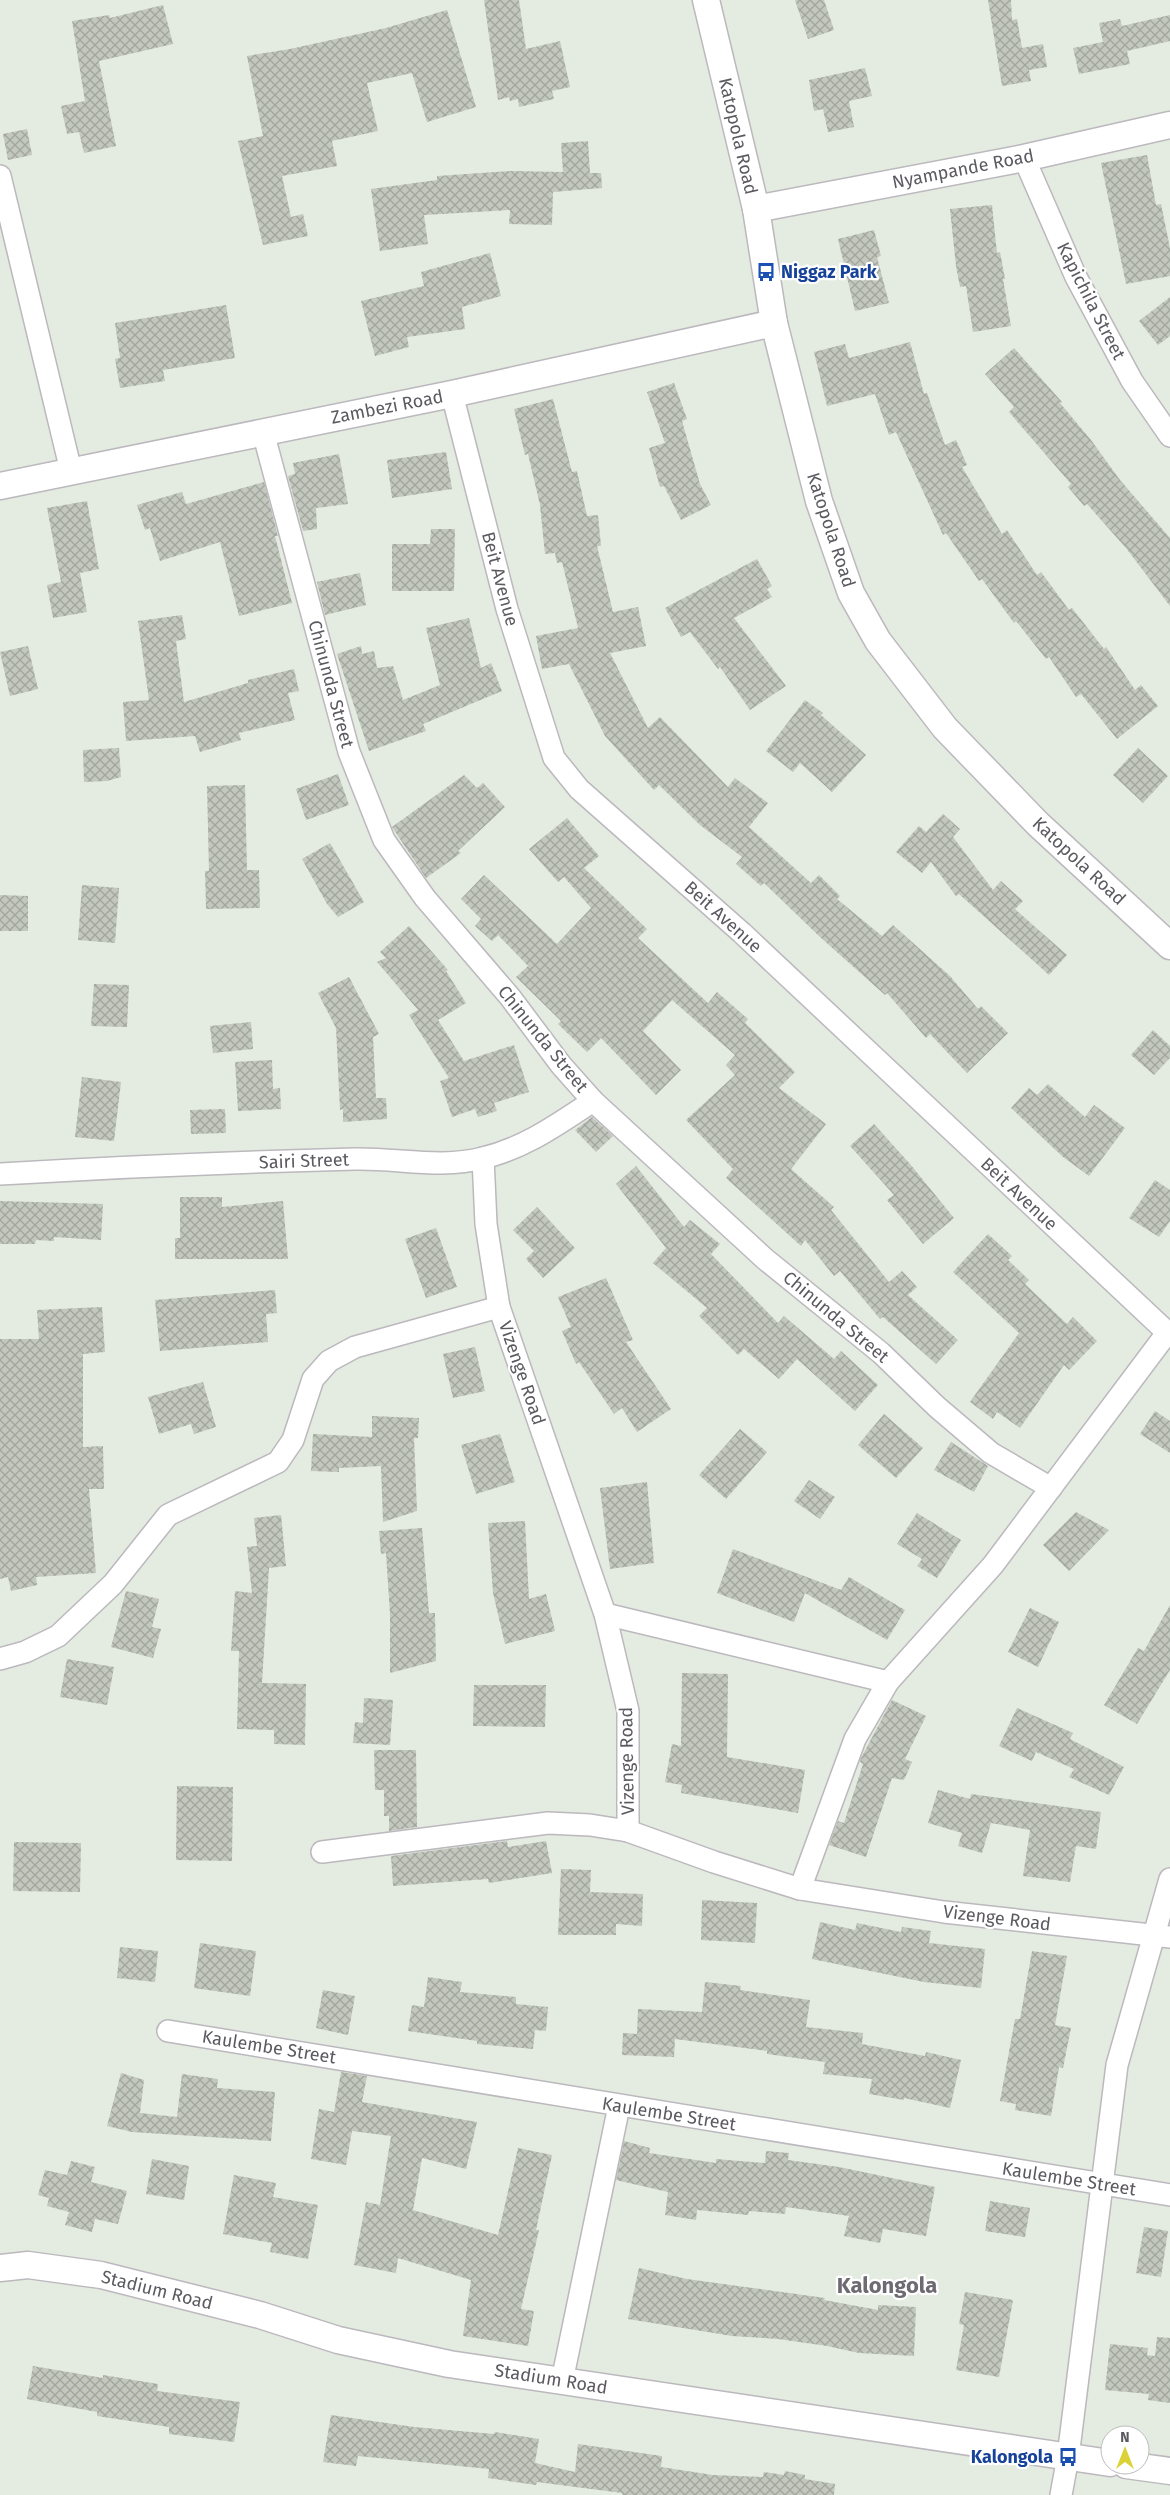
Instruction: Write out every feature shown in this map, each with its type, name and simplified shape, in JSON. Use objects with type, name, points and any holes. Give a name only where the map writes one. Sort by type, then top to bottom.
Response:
[{"type":"street","name":"Katopola Road","points":[[706,0],[756,209],[774,323],[819,501],[851,593],[878,640],[945,728],[1038,824],[1170,946]]},
{"type":"street","name":"Nyampande Road","points":[[756,209],[1024,158],[1170,125]]},
{"type":"street","name":"Kapichila Street","points":[[1024,158],[1076,277],[1132,381],[1170,436]]},
{"type":"street","points":[[0,176],[71,470]]},
{"type":"street","name":"Zambezi Road","points":[[0,486],[71,470],[452,394],[774,323]]},
{"type":"street","name":"Beit Avenue","points":[[452,394],[507,609],[554,758],[579,789],[742,933],[1169,1334]]},
{"type":"street","name":"Chinunda Street","points":[[263,432],[349,752],[384,840],[425,898],[510,997],[560,1065],[593,1101],[765,1259],[881,1353],[937,1407],[991,1453],[1051,1488]]},
{"type":"street","name":"Sairi Street","points":[[0,1174],[150,1166],[358,1159],[424,1164],[483,1158],[535,1139],[593,1101]]},
{"type":"street","name":"Vizenge Road","points":[[483,1158],[486,1224],[499,1306],[605,1614],[628,1711],[628,1831],[714,1862],[800,1889],[944,1912],[1162,1936]]},
{"type":"street","points":[[0,1659],[25,1652],[58,1636],[113,1584],[168,1514],[278,1462],[293,1440],[314,1379],[329,1361],[355,1347],[499,1306]]},
{"type":"street","points":[[800,1889],[831,1800],[855,1739],[888,1682],[993,1565],[1169,1334]]},
{"type":"street","points":[[605,1614],[888,1682]]},
{"type":"street","points":[[322,1852],[548,1823],[590,1825],[628,1831]]},
{"type":"street","points":[[1061,2495],[1068,2457],[1117,2065],[1162,1936],[1170,1879]]},
{"type":"street","name":"Kaulembe Street","points":[[168,2031],[1170,2195]]},
{"type":"street","points":[[562,2381],[619,2106]]},
{"type":"street","name":"Stadium Road","points":[[0,2268],[28,2265],[101,2275],[260,2315],[338,2340],[449,2364],[1100,2462]]},
{"type":"street","points":[[1150,2468],[1170,2471]]},
{"type":"building","points":[[484,0],[519,0],[526,49],[560,41],[570,87],[552,91],[554,99],[519,107],[518,99],[510,101],[509,97],[498,100]]},
{"type":"building","points":[[795,0],[824,0],[834,30],[808,39]]},
{"type":"building","points":[[988,0],[1011,0],[1012,20],[1017,19],[1022,48],[1043,44],[1047,67],[1029,70],[1031,81],[1002,86]]},
{"type":"building","points":[[163,5],[173,44],[99,61],[116,146],[84,153],[79,132],[67,134],[61,106],[85,101],[72,21],[109,15],[110,18]]},
{"type":"building","points":[[447,10],[476,107],[427,122],[412,73],[367,83],[378,131],[332,141],[337,166],[282,176],[291,217],[303,214],[308,236],[263,245],[238,141],[263,136],[247,56],[290,49],[386,28]]},
{"type":"building","points":[[1170,15],[1170,41],[1127,51],[1130,64],[1079,74],[1073,48],[1103,42],[1099,23],[1120,19],[1122,26]]},
{"type":"building","points":[[865,68],[872,96],[849,101],[854,127],[828,132],[823,109],[814,111],[809,80]]},
{"type":"building","points":[[27,129],[32,155],[8,160],[3,134]]},
{"type":"building","points":[[588,141],[590,173],[601,173],[602,188],[553,192],[552,225],[509,224],[510,210],[424,215],[428,244],[380,251],[371,189],[437,180],[437,176],[511,171],[563,172],[561,143]]},
{"type":"building","points":[[1147,155],[1156,205],[1161,204],[1170,248],[1170,276],[1126,284],[1101,163]]},
{"type":"building","points":[[992,205],[997,253],[1000,252],[1011,326],[973,332],[966,286],[960,287],[956,266],[950,209]]},
{"type":"building","points":[[874,230],[881,256],[877,257],[889,303],[855,311],[838,239]]},
{"type":"building","points":[[490,253],[501,296],[462,307],[465,329],[407,337],[409,347],[375,356],[361,301],[424,286],[421,272]]},
{"type":"building","points":[[1170,297],[1170,336],[1158,345],[1139,321]]},
{"type":"building","points":[[226,305],[235,358],[163,370],[165,381],[120,388],[115,359],[120,358],[115,323]]},
{"type":"building","points":[[910,342],[924,394],[927,393],[945,445],[956,440],[967,465],[962,467],[1002,534],[1007,530],[1037,575],[1041,572],[1069,610],[1072,608],[1104,649],[1106,647],[1135,690],[1141,685],[1158,706],[1117,739],[1081,694],[1076,697],[1049,657],[1046,659],[1016,621],[1014,623],[982,579],[979,581],[946,533],[943,535],[896,432],[889,435],[875,394],[827,406],[814,352],[845,344],[849,358]]},
{"type":"building","points":[[1014,348],[1062,402],[1060,403],[1091,440],[1120,480],[1170,538],[1170,606],[1126,548],[1087,504],[1084,506],[1068,487],[1071,484],[1009,412],[1014,407],[985,374]]},
{"type":"building","points":[[674,383],[687,419],[682,421],[700,484],[711,505],[681,520],[664,486],[660,487],[649,448],[665,443],[647,392]]},
{"type":"building","points":[[553,399],[572,472],[577,471],[587,516],[598,515],[601,546],[597,546],[613,612],[638,607],[646,646],[610,653],[648,728],[660,717],[728,787],[735,778],[768,803],[749,827],[811,883],[819,875],[840,896],[837,899],[882,936],[893,925],[950,976],[978,1009],[981,1006],[1008,1033],[967,1073],[930,1034],[926,1038],[887,993],[885,995],[820,937],[764,883],[761,886],[736,864],[742,857],[700,825],[659,785],[654,790],[605,736],[569,664],[542,669],[536,636],[578,628],[562,562],[557,563],[555,553],[545,554],[540,505],[528,454],[525,455],[514,409]]},
{"type":"building","points":[[446,452],[452,489],[392,498],[387,460]]},
{"type":"building","points":[[339,454],[348,504],[316,508],[317,529],[303,531],[288,476],[295,474],[293,463]]},
{"type":"building","points":[[264,482],[292,603],[239,616],[220,542],[160,561],[150,528],[145,530],[137,505],[182,492],[186,504]]},
{"type":"building","points":[[87,501],[99,569],[80,573],[87,612],[53,618],[47,585],[61,582],[47,508]]},
{"type":"building","points":[[431,529],[455,529],[454,591],[392,591],[392,544],[430,544]]},
{"type":"building","points":[[757,559],[772,586],[767,589],[772,597],[734,618],[786,686],[750,710],[720,667],[718,669],[690,632],[681,637],[665,608]]},
{"type":"building","points":[[360,573],[366,605],[325,615],[317,582]]},
{"type":"building","points":[[182,615],[186,639],[176,641],[184,702],[248,683],[248,680],[294,669],[299,691],[288,693],[295,720],[239,733],[241,740],[200,752],[195,736],[126,741],[123,702],[149,700],[138,621]]},
{"type":"building","points":[[469,618],[481,668],[491,663],[502,691],[423,724],[426,731],[369,751],[337,654],[361,646],[362,654],[374,651],[377,668],[393,666],[403,700],[440,685],[426,628]]},
{"type":"building","points":[[28,646],[38,689],[10,696],[0,652]]},
{"type":"building","points":[[805,700],[823,713],[821,715],[866,755],[832,792],[800,763],[793,772],[766,751]]},
{"type":"building","points":[[119,748],[121,777],[107,781],[84,782],[83,750]]},
{"type":"building","points":[[1138,748],[1168,776],[1143,803],[1113,775]]},
{"type":"building","points":[[338,774],[349,805],[306,820],[296,789]]},
{"type":"building","points":[[464,775],[477,788],[483,783],[505,807],[458,851],[461,853],[426,878],[392,827]]},
{"type":"building","points":[[245,785],[247,870],[259,870],[260,908],[206,909],[205,871],[209,871],[207,786]]},
{"type":"building","points":[[943,814],[960,829],[953,837],[993,890],[1001,881],[1023,901],[1015,909],[1067,955],[1049,975],[959,894],[956,896],[931,862],[922,873],[896,852],[919,826],[926,832]]},
{"type":"building","points":[[567,818],[599,856],[584,868],[647,929],[638,938],[708,1003],[717,992],[748,1019],[745,1023],[795,1072],[779,1088],[826,1124],[791,1169],[834,1207],[831,1210],[889,1282],[902,1271],[917,1287],[908,1295],[958,1340],[936,1364],[883,1317],[880,1319],[840,1271],[834,1276],[805,1240],[801,1246],[726,1178],[733,1169],[686,1120],[735,1075],[726,1065],[735,1055],[672,1000],[643,1031],[681,1070],[656,1095],[601,1038],[587,1052],[558,1024],[561,1021],[516,977],[528,966],[498,935],[492,941],[475,926],[481,919],[461,899],[484,875],[557,944],[591,908],[564,877],[558,882],[529,849]]},
{"type":"building","points":[[330,843],[364,902],[338,917],[327,904],[302,859]]},
{"type":"building","points":[[82,885],[119,888],[115,943],[78,940]]},
{"type":"building","points":[[0,895],[28,896],[28,931],[0,931]]},
{"type":"building","points":[[409,926],[448,970],[446,971],[466,1003],[438,1020],[464,1061],[514,1045],[529,1092],[494,1103],[497,1111],[478,1117],[475,1109],[452,1117],[440,1081],[449,1078],[409,1015],[418,1010],[377,962],[386,958],[380,952]]},
{"type":"building","points":[[349,977],[379,1034],[373,1037],[376,1098],[386,1098],[387,1119],[343,1122],[343,1109],[340,1110],[336,1028],[318,993]]},
{"type":"building","points":[[94,984],[129,985],[127,1027],[91,1026]]},
{"type":"building","points":[[251,1022],[253,1049],[213,1053],[210,1026]]},
{"type":"building","points":[[1153,1030],[1170,1046],[1170,1058],[1154,1075],[1131,1055]]},
{"type":"building","points":[[272,1060],[273,1089],[280,1088],[281,1109],[238,1111],[235,1062]]},
{"type":"building","points":[[82,1077],[121,1082],[114,1141],[75,1137]]},
{"type":"building","points":[[1048,1084],[1085,1117],[1094,1105],[1125,1128],[1089,1176],[1063,1157],[1011,1108],[1029,1088],[1037,1095]]},
{"type":"building","points":[[225,1109],[226,1133],[191,1134],[190,1110]]},
{"type":"building","points":[[592,1117],[613,1136],[596,1152],[575,1130]]},
{"type":"building","points":[[874,1124],[954,1218],[923,1244],[887,1200],[894,1195],[850,1146]]},
{"type":"building","points":[[636,1166],[684,1227],[690,1220],[720,1244],[711,1254],[778,1323],[784,1316],[834,1359],[841,1351],[878,1385],[855,1411],[797,1359],[779,1379],[744,1349],[738,1355],[699,1316],[707,1308],[653,1263],[666,1248],[616,1184]]},
{"type":"building","points":[[1155,1180],[1170,1190],[1170,1221],[1159,1237],[1129,1218]]},
{"type":"building","points":[[180,1197],[222,1197],[222,1207],[283,1201],[288,1259],[175,1259],[175,1238],[180,1238]]},
{"type":"building","points":[[0,1201],[103,1204],[101,1240],[54,1237],[54,1241],[36,1240],[35,1244],[0,1244]]},
{"type":"building","points":[[537,1207],[575,1248],[543,1278],[526,1259],[534,1251],[513,1230]]},
{"type":"building","points":[[436,1228],[457,1287],[426,1298],[405,1239]]},
{"type":"building","points":[[988,1234],[1012,1256],[1008,1260],[1029,1280],[1025,1284],[1067,1324],[1073,1317],[1097,1341],[1069,1370],[1064,1365],[1020,1428],[997,1412],[993,1419],[970,1402],[1019,1333],[953,1272]]},
{"type":"building","points":[[606,1278],[633,1340],[626,1342],[671,1409],[637,1432],[622,1408],[614,1414],[579,1362],[576,1364],[562,1331],[571,1327],[558,1297]]},
{"type":"building","points":[[275,1290],[277,1313],[266,1314],[268,1342],[160,1351],[155,1300]]},
{"type":"building","points":[[102,1307],[105,1352],[83,1354],[83,1447],[103,1446],[104,1489],[89,1489],[96,1573],[36,1577],[37,1585],[11,1591],[8,1577],[0,1579],[0,1339],[39,1339],[37,1310]]},
{"type":"building","points":[[475,1347],[485,1391],[453,1398],[443,1354]]},
{"type":"building","points":[[203,1382],[216,1427],[194,1434],[191,1424],[159,1434],[148,1397]]},
{"type":"building","points":[[1155,1411],[1170,1421],[1170,1453],[1140,1434]]},
{"type":"building","points":[[884,1414],[923,1448],[896,1478],[858,1445]]},
{"type":"building","points":[[372,1416],[419,1418],[418,1438],[414,1438],[417,1511],[383,1522],[381,1466],[339,1468],[339,1472],[311,1471],[313,1434],[372,1437]]},
{"type":"building","points":[[740,1429],[767,1452],[726,1499],[699,1475]]},
{"type":"building","points":[[500,1434],[515,1482],[476,1494],[461,1445]]},
{"type":"building","points":[[951,1442],[988,1466],[974,1492],[934,1470]]},
{"type":"building","points":[[809,1480],[835,1497],[820,1519],[794,1501]]},
{"type":"building","points":[[647,1482],[654,1563],[610,1569],[600,1488]]},
{"type":"building","points":[[1076,1512],[1109,1530],[1069,1571],[1043,1545]]},
{"type":"building","points":[[917,1513],[961,1540],[937,1578],[917,1566],[922,1559],[897,1544]]},
{"type":"building","points":[[281,1515],[286,1566],[269,1568],[262,1683],[306,1684],[305,1745],[274,1744],[274,1730],[237,1729],[239,1651],[231,1651],[235,1591],[252,1593],[247,1547],[257,1546],[254,1518]]},
{"type":"building","points":[[525,1521],[529,1599],[546,1594],[555,1631],[505,1644],[493,1593],[488,1523]]},
{"type":"building","points":[[422,1528],[429,1613],[435,1613],[436,1661],[390,1673],[390,1614],[386,1553],[381,1554],[379,1531]]},
{"type":"building","points":[[733,1549],[841,1590],[849,1577],[905,1610],[887,1640],[805,1593],[794,1622],[717,1593]]},
{"type":"building","points":[[126,1591],[159,1599],[152,1627],[161,1629],[153,1658],[111,1647]]},
{"type":"building","points":[[1170,1605],[1170,1670],[1137,1724],[1104,1705],[1138,1648],[1144,1651]]},
{"type":"building","points":[[1030,1608],[1059,1622],[1038,1667],[1008,1652]]},
{"type":"building","points":[[67,1659],[114,1667],[107,1705],[60,1697]]},
{"type":"building","points":[[682,1673],[728,1674],[727,1757],[805,1770],[798,1813],[681,1793],[682,1785],[665,1782],[672,1744],[681,1746]]},
{"type":"building","points":[[474,1685],[546,1685],[545,1727],[473,1726]]},
{"type":"building","points":[[364,1698],[393,1700],[390,1745],[353,1743],[355,1722],[363,1723]]},
{"type":"building","points":[[892,1700],[926,1716],[905,1759],[912,1762],[904,1780],[892,1778],[866,1857],[829,1845],[838,1821],[844,1823],[863,1764],[860,1762],[861,1758]]},
{"type":"building","points":[[1017,1708],[1073,1733],[1070,1739],[1124,1767],[1109,1795],[1069,1777],[1074,1769],[1036,1752],[1032,1761],[999,1746]]},
{"type":"building","points":[[374,1750],[416,1750],[417,1827],[389,1831],[389,1816],[384,1816],[384,1790],[375,1790]]},
{"type":"building","points":[[177,1786],[233,1787],[232,1861],[176,1860]]},
{"type":"building","points":[[938,1790],[970,1799],[971,1794],[1101,1812],[1096,1849],[1076,1846],[1070,1882],[1023,1876],[1030,1830],[991,1823],[982,1853],[958,1846],[962,1833],[928,1823]]},
{"type":"building","points":[[507,1841],[508,1847],[546,1841],[552,1873],[489,1883],[488,1879],[393,1886],[391,1856]]},
{"type":"building","points":[[14,1842],[81,1843],[80,1892],[13,1891]]},
{"type":"building","points":[[561,1869],[591,1870],[590,1892],[643,1894],[642,1926],[616,1924],[616,1935],[558,1935]]},
{"type":"building","points":[[702,1900],[757,1903],[755,1943],[701,1940]]},
{"type":"building","points":[[820,1922],[855,1930],[857,1923],[901,1932],[902,1927],[931,1931],[929,1943],[985,1949],[981,1988],[924,1982],[812,1959]]},
{"type":"building","points":[[200,1943],[256,1951],[250,1996],[194,1988]]},
{"type":"building","points":[[120,1947],[158,1951],[155,1982],[117,1978]]},
{"type":"building","points":[[1032,1951],[1067,1956],[1055,2025],[1071,2028],[1063,2068],[1059,2067],[1051,2116],[1015,2110],[1016,2104],[1000,2101],[1015,2019],[1020,2019]]},
{"type":"building","points":[[428,1977],[462,1982],[460,1992],[516,1997],[516,2004],[548,2007],[546,2031],[535,2030],[533,2049],[477,2044],[477,2041],[408,2031],[412,2005],[424,2007]]},
{"type":"building","points":[[705,1982],[741,1986],[740,1990],[810,2000],[806,2027],[863,2033],[862,2044],[925,2056],[926,2052],[961,2060],[950,2108],[904,2098],[904,2100],[869,2094],[872,2079],[823,2074],[825,2062],[767,2054],[767,2051],[675,2039],[674,2057],[622,2055],[623,2033],[637,2034],[638,2009],[702,2012]]},
{"type":"building","points":[[323,1990],[355,1996],[348,2035],[316,2028]]},
{"type":"building","points":[[341,2072],[367,2076],[362,2102],[477,2122],[466,2169],[422,2158],[413,2210],[498,2235],[518,2148],[552,2155],[536,2230],[539,2230],[521,2309],[534,2311],[528,2346],[463,2336],[471,2280],[398,2258],[396,2273],[354,2265],[366,2202],[380,2205],[391,2136],[352,2131],[346,2165],[311,2159],[319,2109],[334,2112]]},
{"type":"building","points":[[121,2073],[144,2080],[140,2113],[177,2117],[182,2074],[218,2079],[217,2088],[275,2092],[271,2141],[132,2132],[107,2126]]},
{"type":"building","points":[[624,2141],[650,2148],[649,2153],[716,2163],[716,2159],[765,2163],[766,2151],[789,2153],[788,2160],[839,2167],[935,2187],[926,2236],[883,2229],[880,2243],[844,2236],[849,2216],[786,2207],[785,2214],[749,2211],[748,2215],[697,2210],[696,2220],[665,2215],[668,2192],[616,2180]]},
{"type":"building","points":[[152,2159],[189,2166],[184,2200],[146,2194]]},
{"type":"building","points":[[71,2161],[95,2167],[91,2182],[127,2191],[118,2224],[95,2219],[92,2232],[65,2225],[69,2212],[47,2206],[49,2198],[38,2195],[45,2170],[67,2175]]},
{"type":"building","points":[[234,2175],[276,2183],[273,2197],[318,2205],[308,2259],[270,2252],[272,2243],[223,2234]]},
{"type":"building","points":[[990,2201],[1030,2208],[1025,2237],[985,2231]]},
{"type":"building","points":[[1144,2227],[1168,2231],[1161,2277],[1136,2273]]},
{"type":"building","points":[[639,2268],[687,2279],[825,2298],[824,2300],[878,2310],[878,2305],[916,2307],[914,2356],[859,2353],[827,2346],[778,2339],[732,2336],[628,2319]]},
{"type":"building","points":[[965,2292],[1013,2300],[999,2377],[956,2370],[964,2325],[959,2324]]},
{"type":"building","points":[[1157,2337],[1170,2338],[1170,2403],[1148,2400],[1149,2394],[1105,2390],[1110,2344],[1148,2348],[1147,2355],[1155,2356]]},
{"type":"building","points":[[33,2366],[103,2378],[103,2375],[158,2384],[157,2391],[240,2402],[234,2442],[169,2434],[169,2427],[97,2416],[97,2412],[27,2399]]},
{"type":"building","points":[[331,2415],[414,2427],[494,2434],[495,2432],[539,2439],[535,2463],[575,2472],[578,2444],[662,2456],[661,2467],[713,2475],[763,2477],[764,2472],[784,2475],[785,2471],[805,2475],[805,2479],[835,2484],[834,2495],[622,2495],[622,2493],[537,2482],[536,2485],[488,2478],[489,2469],[358,2456],[356,2466],[323,2462]]},
{"type":"place","name":"Niggaz Park","points":[[766,272]]},
{"type":"place","name":"Kalongola","points":[[1068,2457]]},
{"type":"district","name":"Kalongola","points":[[887,2285]]}]
